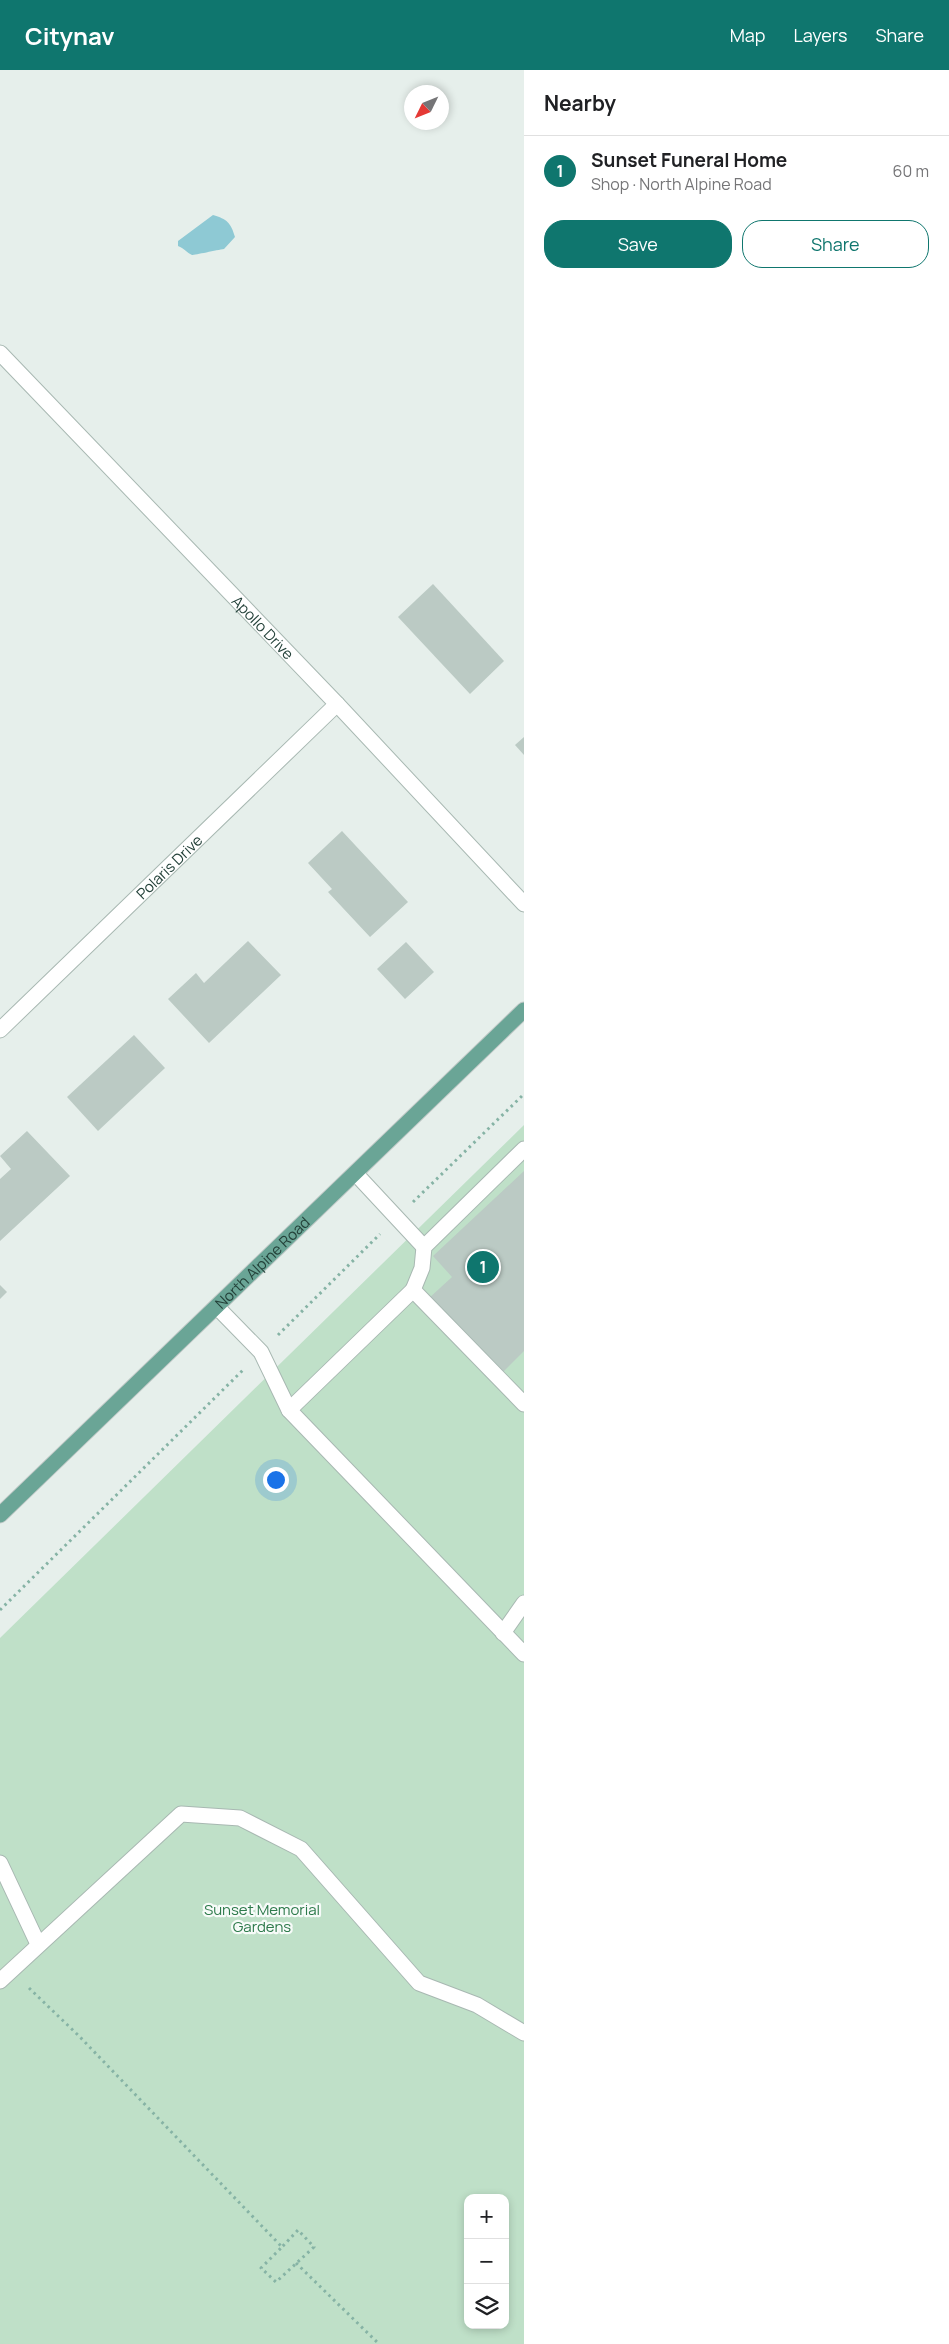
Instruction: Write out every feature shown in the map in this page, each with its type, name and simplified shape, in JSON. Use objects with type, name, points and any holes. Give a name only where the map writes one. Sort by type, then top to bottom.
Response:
[{"type":"main road","name":"North Alpine Road","points":[[0,1515],[356,1174],[524,1010]]},
{"type":"street","name":"Apollo Drive","points":[[0,353],[337,704],[524,904]]},
{"type":"street","name":"Polaris Drive","points":[[0,1030],[337,704]]},
{"type":"street","points":[[289,1410],[413,1290],[422,1268],[424,1247],[524,1149]]},
{"type":"street","points":[[356,1174],[424,1247]]},
{"type":"street","points":[[413,1290],[524,1404]]},
{"type":"street","points":[[217,1307],[261,1352],[289,1410],[524,1654]]},
{"type":"street","points":[[503,1633],[524,1603]]},
{"type":"street","points":[[5,1976],[181,1814],[240,1818],[301,1849],[419,1983],[477,2005],[524,2033]]},
{"type":"street","points":[[0,1863],[38,1944]]},
{"type":"path","points":[[5,1976],[49,2005],[282,2247]]},
{"type":"path","points":[[298,2230],[314,2247],[276,2282],[261,2268],[282,2247],[298,2230]]},
{"type":"path","points":[[296,2263],[379,2344]]},
{"type":"green space","name":"Sunset Memorial Gardens","points":[[524,1125],[524,2344],[0,2344],[0,1638]]},
{"type":"water","points":[[213,215],[228,222],[235,237],[224,249],[192,255],[178,246],[178,241]]},
{"type":"building","points":[[433,584],[504,661],[470,694],[398,617]]},
{"type":"building","points":[[524,737],[524,755],[515,745]]},
{"type":"building","points":[[342,831],[408,902],[370,937],[328,892],[332,889],[308,863]]},
{"type":"building","points":[[248,941],[281,975],[209,1043],[168,999],[196,973],[204,983]]},
{"type":"building","points":[[406,942],[434,972],[405,999],[377,969]]},
{"type":"building","points":[[134,1035],[165,1068],[98,1131],[67,1097]]},
{"type":"building","points":[[27,1131],[70,1176],[0,1241],[0,1179],[11,1169],[0,1156]]},
{"type":"building","points":[[524,1171],[524,1351],[500,1375],[428,1299],[452,1277],[433,1256]]},
{"type":"building","points":[[0,1285],[7,1292],[0,1299]]},
{"type":"place","name":"Sunset Funeral Home","points":[[483,1267]]}]
